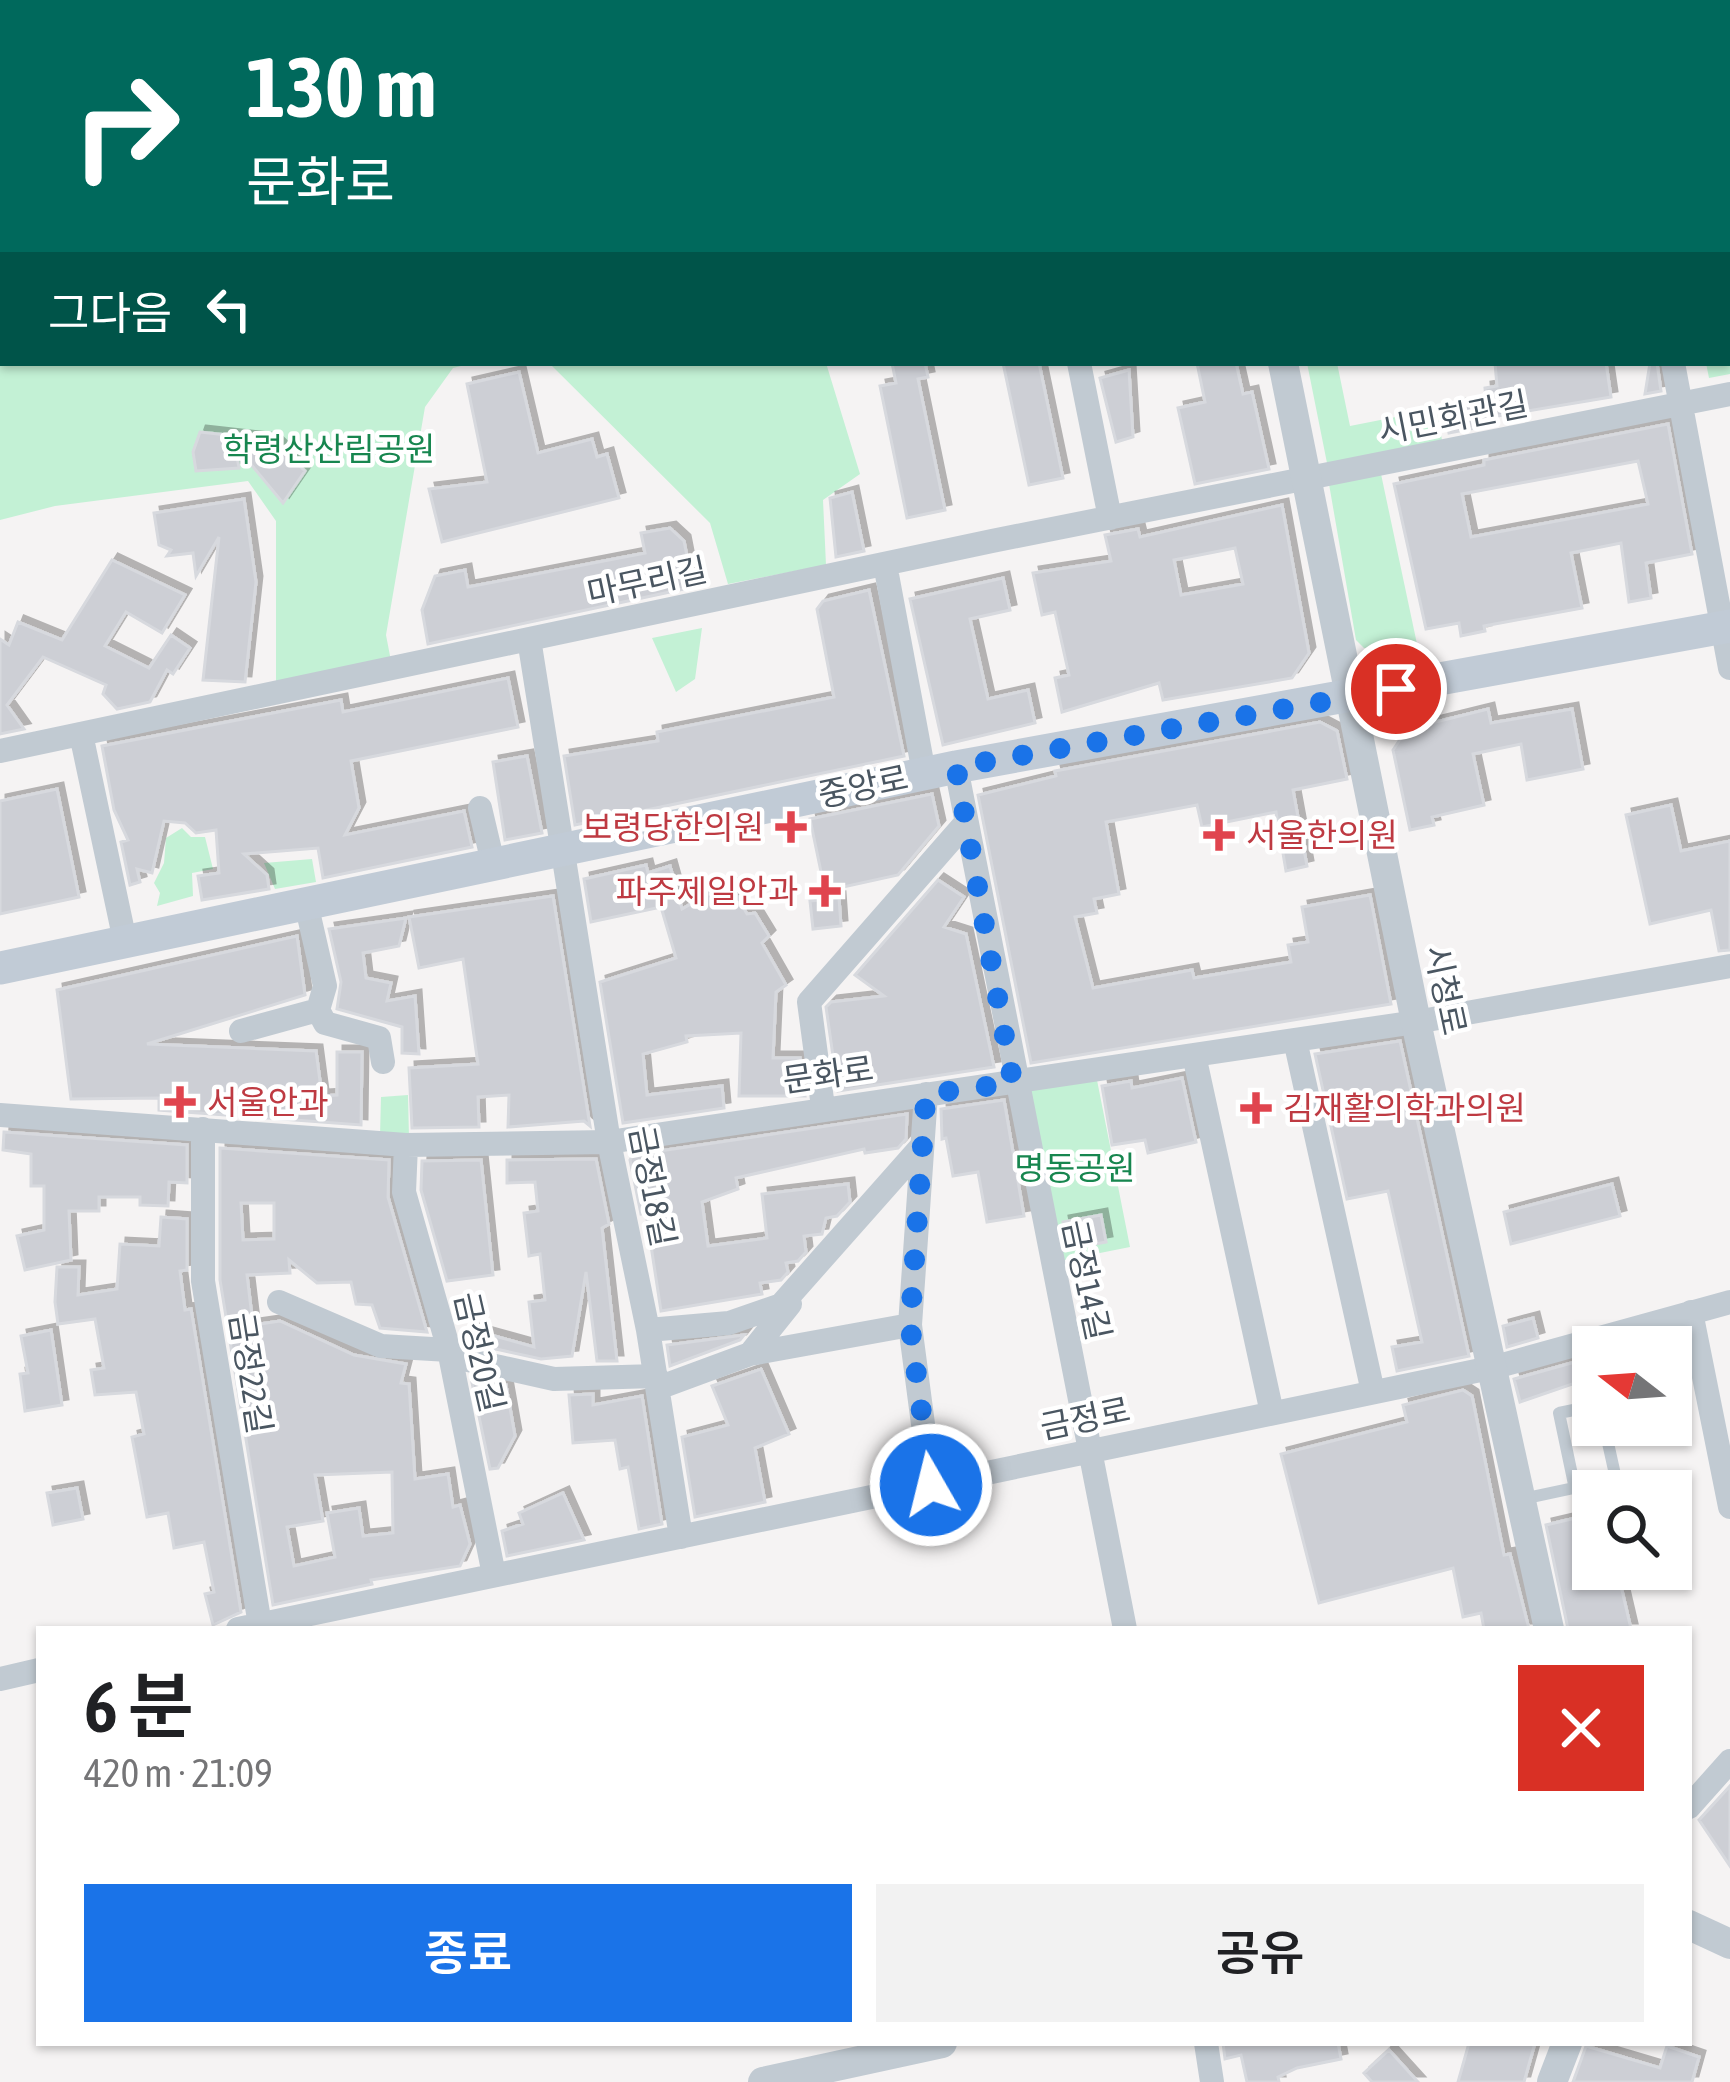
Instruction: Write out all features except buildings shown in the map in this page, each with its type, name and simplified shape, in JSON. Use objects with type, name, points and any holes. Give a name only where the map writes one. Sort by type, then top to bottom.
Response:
[{"type":"main road","name":"중앙로","points":[[0,968],[940,770],[1726,626]]},
{"type":"street","points":[[1080,366],[1110,518]]},
{"type":"street","name":"시청로","points":[[1284,366],[1416,1022],[1548,1626]]},
{"type":"street","points":[[1674,366],[1726,626],[1730,668]]},
{"type":"street","name":"시민회관길","points":[[1309,479],[1730,394]]},
{"type":"street","name":"마무리길","points":[[0,751],[1309,479]]},
{"type":"street","name":"금정14길","points":[[885,564],[940,770],[964,825],[1124,1626]]},
{"type":"street","name":"금정18길","points":[[530,639],[609,1142],[648,1330],[681,1537]]},
{"type":"street","points":[[81,734],[125,941]]},
{"type":"street","points":[[480,808],[494,863]]},
{"type":"street","points":[[823,1107],[809,1002],[964,825]]},
{"type":"street","points":[[306,903],[325,986],[318,1010],[325,1023],[379,1038],[382,1062]]},
{"type":"street","name":"문화로","points":[[0,1115],[406,1145],[609,1142],[1416,1022],[1730,966]]},
{"type":"street","points":[[241,1031],[318,1010]]},
{"type":"street","points":[[1294,1040],[1373,1392]]},
{"type":"street","points":[[1194,1055],[1272,1413]]},
{"type":"street","points":[[926,1094],[910,1325],[931,1485]]},
{"type":"street","name":"금정22길","points":[[203,1129],[203,1281],[249,1626]]},
{"type":"street","name":"금정20길","points":[[406,1145],[404,1192],[449,1353],[494,1575]]},
{"type":"street","points":[[750,1354],[796,1292],[922,1147]]},
{"type":"street","points":[[648,1330],[766,1314],[796,1292]]},
{"type":"street","points":[[279,1302],[381,1346],[449,1353],[554,1379],[657,1382],[750,1354],[910,1325]]},
{"type":"street","name":"금정로","points":[[254,1626],[1495,1367],[1730,1302]]},
{"type":"street","points":[[1691,1312],[1730,1507]]},
{"type":"street","points":[[0,1678],[36,1671]]},
{"type":"street","points":[[1692,1804],[1730,1761]]},
{"type":"street","points":[[1692,1926],[1730,1944]]},
{"type":"street","points":[[1692,1950],[1730,1956]]},
{"type":"street","points":[[763,2082],[801,2078],[930,2046]]},
{"type":"street","points":[[1206,2046],[1212,2082]]},
{"type":"street","points":[[1551,2082],[1556,2046]]},
{"type":"street","points":[[1551,2082],[1566,2046]]},
{"type":"lane","points":[[1572,1410],[1559,1413],[1572,1480]]},
{"type":"lane","points":[[1521,1499],[1572,1490]]},
{"type":"green space","name":"학령산산림공원","points":[[0,366],[461,366],[453,368],[425,407],[386,635],[391,661],[276,687],[276,521],[248,481],[55,506],[0,520]]},
{"type":"green space","points":[[552,366],[827,366],[860,474],[823,500],[826,565],[728,584],[710,523]]},
{"type":"green space","points":[[1308,366],[1338,366],[1350,426],[1436,409],[1442,440],[1327,463]]},
{"type":"green space","points":[[1707,366],[1730,366],[1730,374],[1709,378]]},
{"type":"green space","points":[[1381,474],[1417,644],[1364,648],[1356,640],[1329,484]]},
{"type":"green space","points":[[702,628],[695,679],[676,692],[652,638]]},
{"type":"green space","points":[[182,828],[191,837],[205,837],[213,869],[192,873],[193,896],[157,906],[160,893],[154,883],[164,863],[166,838]]},
{"type":"green space","points":[[312,859],[316,882],[275,889],[264,863]]},
{"type":"green space","name":"명동공원","points":[[1096,1075],[1130,1247],[1055,1262],[1020,1090]]},
{"type":"green space","points":[[408,1095],[409,1138],[380,1136],[381,1097]]},
{"type":"place","name":"보령당한의원","points":[[791,827]]},
{"type":"place","name":"서울한의원","points":[[1219,835]]},
{"type":"place","name":"파주제일안과","points":[[825,891]]},
{"type":"place","name":"서울안과","points":[[180,1102]]},
{"type":"place","name":"김재활의학과의원","points":[[1256,1108]]},
{"type":"route","points":[[931,1485],[910,1325],[926,1094],[1013,1083],[956,767],[1396,689]]}]
